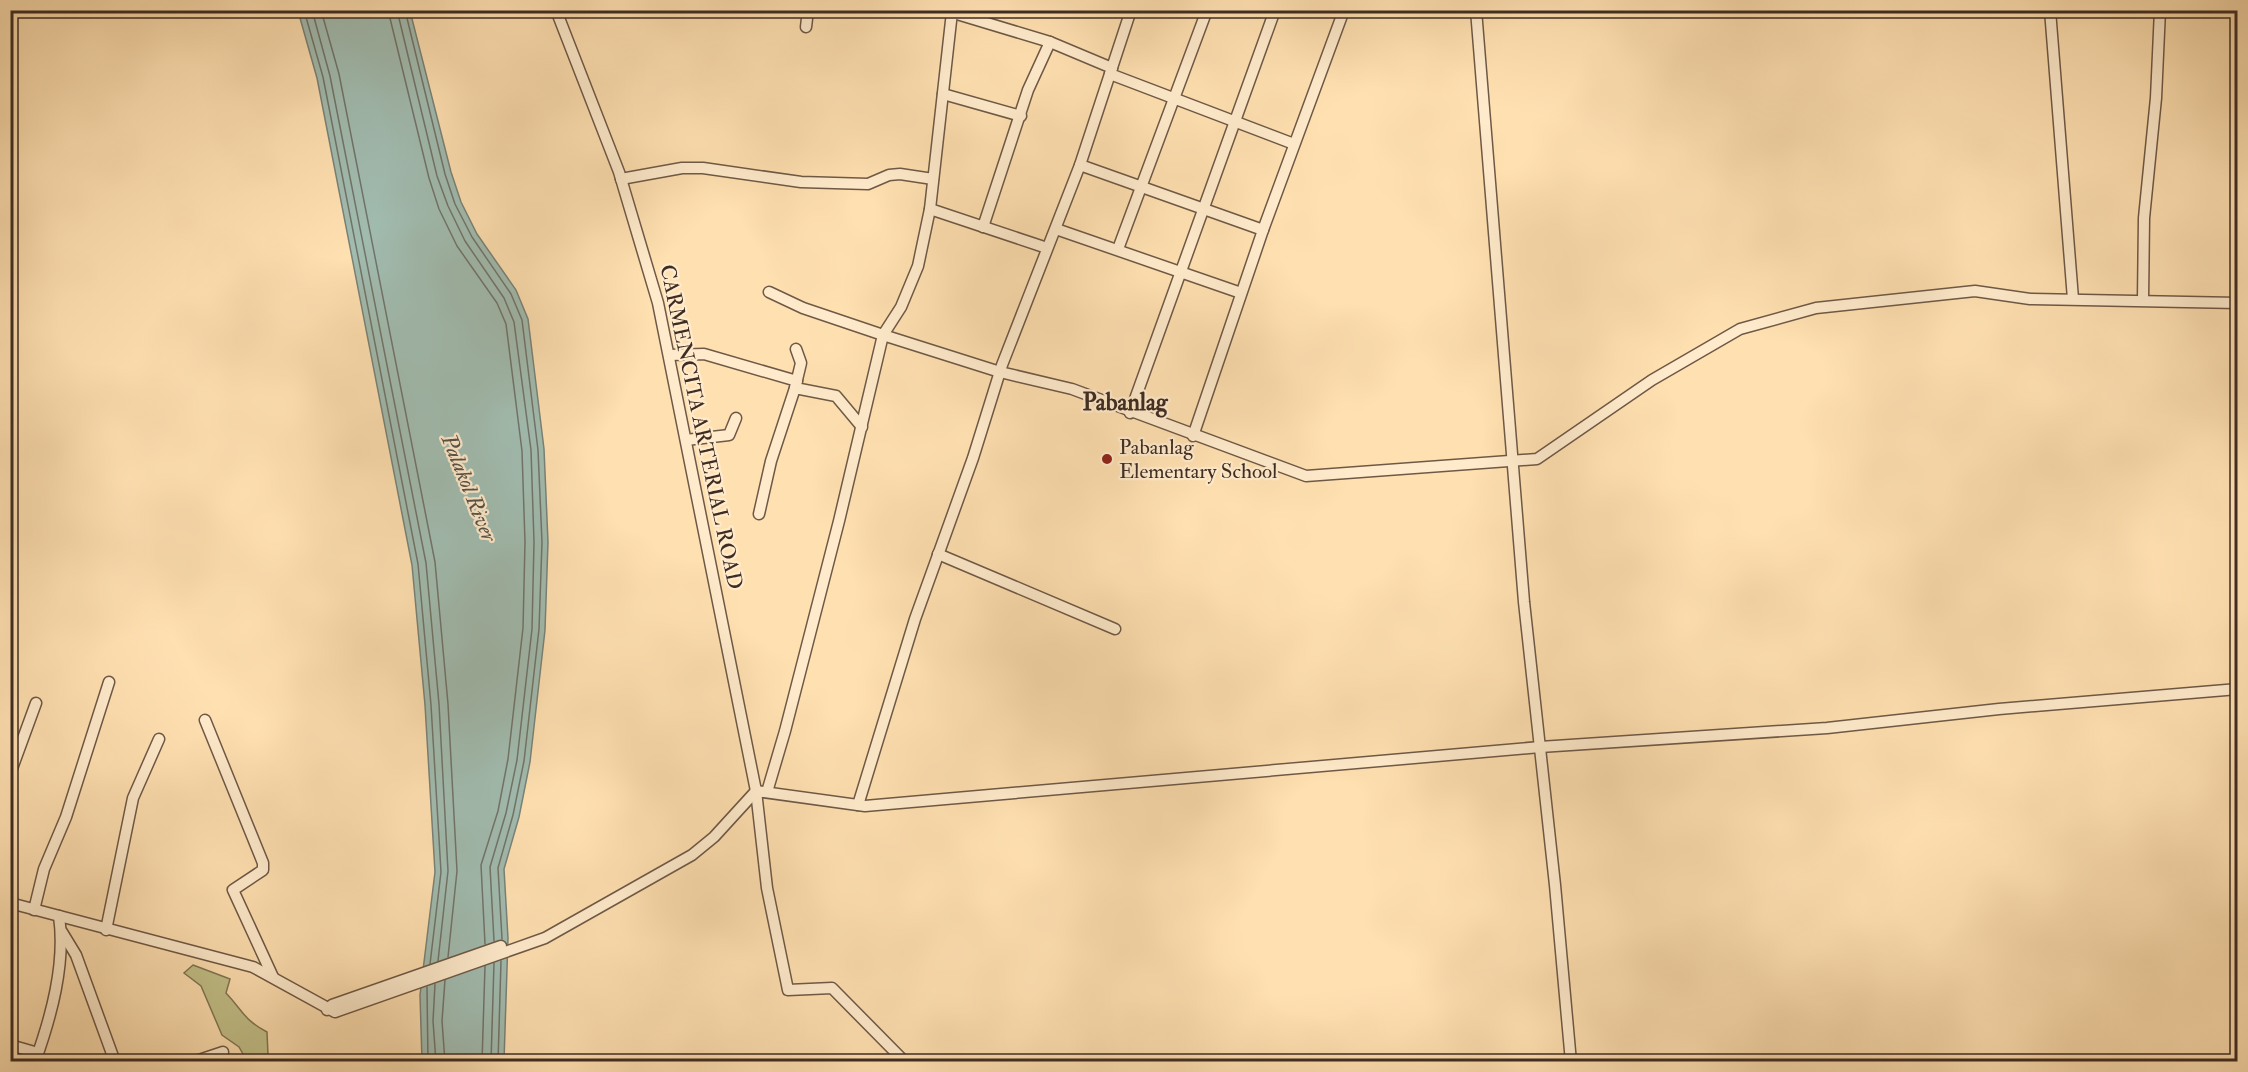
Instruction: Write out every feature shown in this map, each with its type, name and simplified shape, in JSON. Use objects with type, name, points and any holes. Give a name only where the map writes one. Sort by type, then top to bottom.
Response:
[{"type":"street","name":"CARMENCITA ARTERIAL ROAD","points":[[556,10],[621,179],[658,303],[761,792],[767,888],[788,990],[832,988],[905,1062]]},
{"type":"street","points":[[806,27],[808,10]]},
{"type":"street","points":[[858,804],[915,618],[973,458],[1000,372],[1080,165],[1131,10]]},
{"type":"street","points":[[1118,249],[1207,10]]},
{"type":"street","points":[[1130,413],[1275,10]]},
{"type":"street","points":[[1193,436],[1240,293],[1344,10]]},
{"type":"street","points":[[1476,10],[1524,602],[1571,1062]]},
{"type":"street","points":[[2049,10],[2073,299]]},
{"type":"street","points":[[2143,300],[2144,218],[2156,98],[2160,10]]},
{"type":"street","points":[[10,903],[253,967],[331,1009],[559,929],[692,855],[761,792],[786,731],[883,335],[901,307],[918,266],[930,209],[943,94],[949,11],[1050,42],[1111,71],[1294,144]]},
{"type":"street","points":[[983,226],[1028,90],[1050,42]]},
{"type":"street","points":[[943,94],[1021,116]]},
{"type":"street","points":[[1080,165],[1263,230]]},
{"type":"street","points":[[621,179],[682,168],[703,168],[801,182],[868,184],[889,175],[900,174],[933,179]]},
{"type":"street","points":[[930,209],[1047,248]]},
{"type":"street","points":[[1056,229],[1240,293]]},
{"type":"street","points":[[770,292],[803,309],[883,335],[1000,372],[1072,390],[1306,476],[1537,459],[1652,380],[1740,329],[1816,308],[1975,291],[2030,299],[2238,303]]},
{"type":"street","points":[[759,514],[771,461],[801,363],[796,349]]},
{"type":"street","points":[[669,355],[704,354],[836,396],[862,427]]},
{"type":"street","points":[[686,440],[729,435],[736,418]]},
{"type":"street","points":[[938,554],[1115,629]]},
{"type":"street","points":[[34,910],[44,869],[66,817],[109,682]]},
{"type":"street","points":[[761,792],[858,804],[1540,747],[1827,728],[1999,709],[2238,689]]},
{"type":"street","points":[[10,774],[36,703]]},
{"type":"street","points":[[205,720],[263,863],[263,870],[233,890],[273,977]]},
{"type":"street","points":[[106,930],[133,798],[159,739]]},
{"type":"street","points":[[10,1045],[36,1057],[52,1006],[61,931],[59,916]]},
{"type":"street","points":[[61,931],[76,955],[115,1062]]},
{"type":"street","points":[[193,1062],[223,1052]]},
{"type":"shaded area","points":[[193,965],[230,979],[226,993],[248,1019],[267,1032],[268,1055],[276,1061],[247,1061],[239,1047],[222,1035],[201,986],[184,973]]},
{"type":"water","name":"Palakol River","points":[[298,11],[410,11],[451,172],[461,202],[477,234],[516,290],[528,319],[544,449],[548,542],[545,630],[530,762],[519,817],[504,869],[508,938],[504,1061],[422,1061],[420,995],[435,872],[425,705],[412,565],[317,78]]},
{"type":"place","name":"Pabanlag Elementary School","points":[[1107,459]]},
{"type":"district","name":"Pabanlag","points":[[1125,402]]}]
